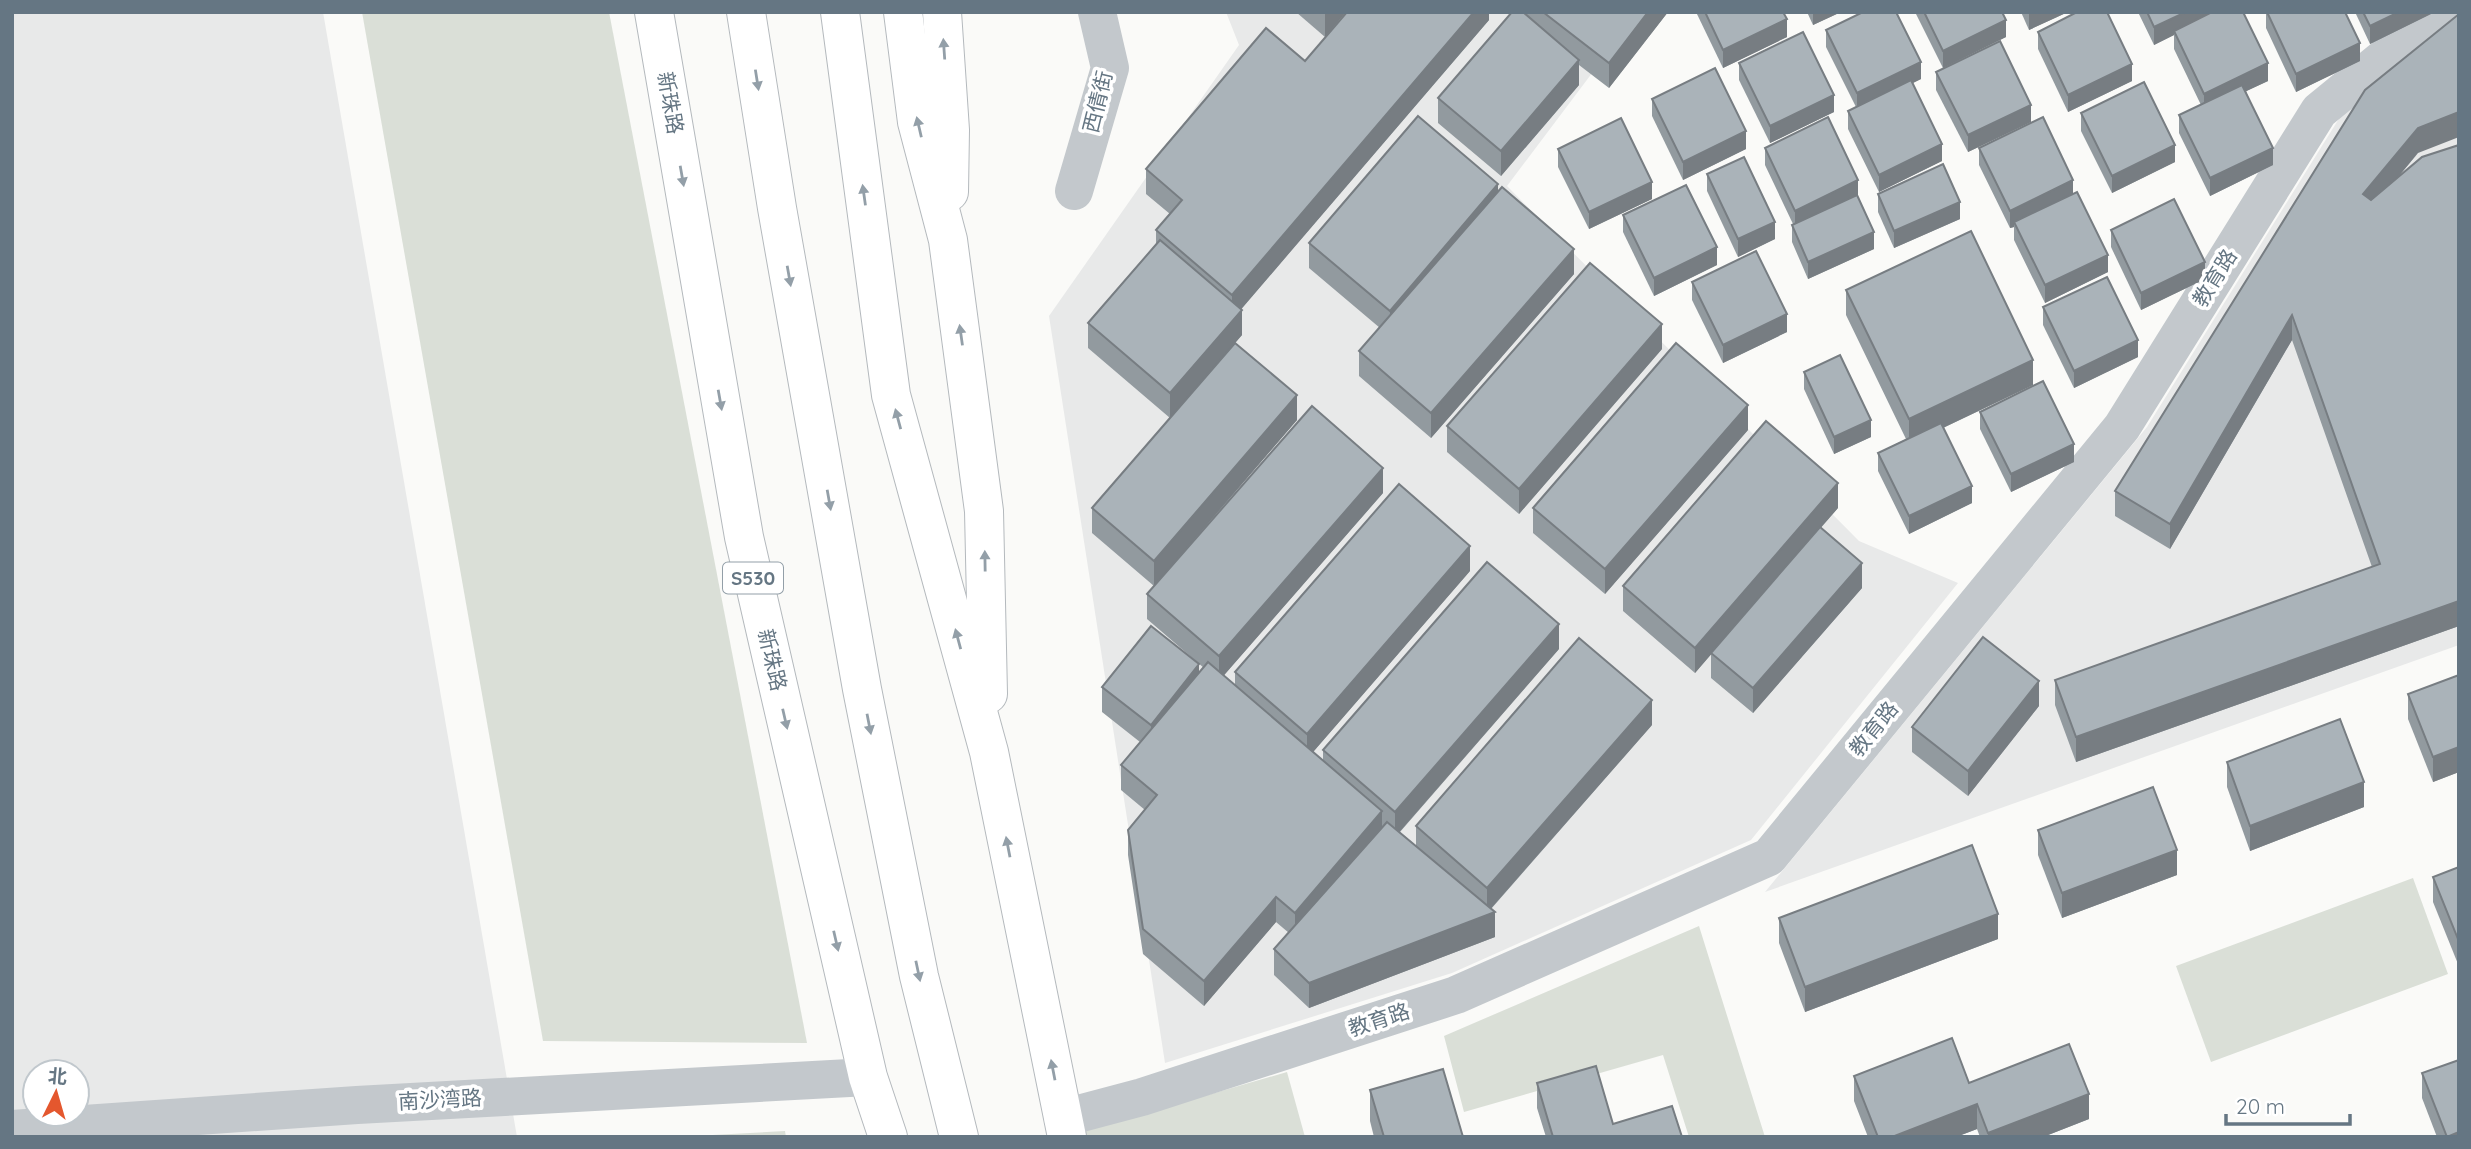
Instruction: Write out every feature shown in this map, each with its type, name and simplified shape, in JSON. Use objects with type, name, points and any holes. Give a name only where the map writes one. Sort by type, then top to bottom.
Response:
[{"type":"highway","name":"新珠路","points":[[654,12],[744,537],[867,1077],[888,1137]]},
{"type":"highway","points":[[746,12],[777,208],[862,689],[919,976],[959,1137]]},
{"type":"highway","points":[[840,12],[891,395],[989,752],[1065,1128]]},
{"type":"highway","points":[[903,12],[917,122],[948,240],[984,512],[989,752]]},
{"type":"highway","points":[[942,12],[950,130],[948,240]]},
{"type":"street","name":"西倩街","points":[[1074,191],[1110,68],[1097,12]]},
{"type":"street","name":"教育路","points":[[1065,1128],[1142,1097],[1456,995],[1769,858],[2122,427],[2319,111],[2440,12]]},
{"type":"street","name":"南沙湾路","points":[[12,1129],[357,1121],[867,1077]]},
{"type":"shaded area","points":[[12,12],[323,12],[517,1137],[12,1137]]},
{"type":"shaded area","points":[[362,12],[609,12],[807,1043],[543,1041]]},
{"type":"shaded area","points":[[1226,12],[1638,12],[1507,186],[1859,541],[1958,583],[1751,840],[1452,973],[1165,1063],[1049,316],[1239,45]]},
{"type":"shaded area","points":[[2459,19],[2459,645],[1765,892],[2147,427],[2340,117]]},
{"type":"shaded area","points":[[2413,878],[2448,974],[2211,1062],[2176,966]]},
{"type":"shaded area","points":[[1699,926],[1765,1137],[1689,1137],[1663,1055],[1464,1112],[1444,1036]]},
{"type":"shaded area","points":[[1287,1072],[1305,1137],[1085,1137],[1084,1131]]},
{"type":"shaded area","points":[[785,1131],[786,1137],[675,1137]]},
{"type":"building","points":[[1347,12],[1474,12],[1232,295],[1156,230],[1182,200],[1146,169],[1266,28],[1305,61]]},
{"type":"building","points":[[1512,12],[1523,12],[1579,60],[1501,151],[1438,98]]},
{"type":"building","points":[[1543,12],[1648,12],[1609,63]]},
{"type":"building","points":[[1705,12],[1783,12],[1787,19],[1723,50]]},
{"type":"building","points":[[1863,12],[1896,12],[1921,62],[1857,93],[1826,30]]},
{"type":"building","points":[[1924,12],[2002,12],[2006,20],[1943,51]]},
{"type":"building","points":[[2077,12],[2107,12],[2132,64],[2068,95],[2038,32]]},
{"type":"building","points":[[2147,12],[2186,12],[2154,27]]},
{"type":"building","points":[[2212,12],[2243,12],[2268,63],[2204,94],[2174,31]]},
{"type":"building","points":[[2267,12],[2345,12],[2360,43],[2296,74]]},
{"type":"building","points":[[2363,12],[2399,12],[2370,26]]},
{"type":"building","points":[[2459,14],[2459,112],[2418,128],[2363,194],[2371,200],[2422,157],[2459,145],[2459,601],[2076,737],[2055,680],[2380,564],[2292,315],[2170,524],[2115,491],[2365,90]]},
{"type":"building","points":[[1803,32],[1834,95],[1770,126],[1739,63]]},
{"type":"building","points":[[2000,41],[2031,105],[1968,135],[1936,72]]},
{"type":"building","points":[[1715,68],[1746,131],[1683,162],[1652,99]]},
{"type":"building","points":[[1911,80],[1942,144],[1879,175],[1848,111]]},
{"type":"building","points":[[2144,82],[2175,145],[2112,176],[2081,113]]},
{"type":"building","points":[[2242,85],[2273,148],[2210,178],[2179,115]]},
{"type":"building","points":[[1418,116],[1498,184],[1390,311],[1309,243]]},
{"type":"building","points":[[1828,117],[1858,180],[1795,211],[1765,148]]},
{"type":"building","points":[[2043,117],[2073,180],[2010,211],[1979,148]]},
{"type":"building","points":[[1621,118],[1652,182],[1589,212],[1558,149]]},
{"type":"building","points":[[1744,157],[1775,222],[1738,239],[1707,174]]},
{"type":"building","points":[[1943,164],[1960,202],[1894,231],[1878,194]]},
{"type":"building","points":[[1686,185],[1717,247],[1654,278],[1623,215]]},
{"type":"building","points":[[1502,187],[1574,249],[1431,413],[1359,351]]},
{"type":"building","points":[[2077,192],[2108,255],[2045,285],[2014,222]]},
{"type":"building","points":[[1857,195],[1874,232],[1808,262],[1792,225]]},
{"type":"building","points":[[2174,199],[2205,262],[2141,293],[2111,230]]},
{"type":"building","points":[[1971,231],[2033,360],[1909,419],[1846,290]]},
{"type":"building","points":[[1160,240],[1242,310],[1170,393],[1088,323]]},
{"type":"building","points":[[1756,251],[1787,314],[1723,345],[1692,282]]},
{"type":"building","points":[[1590,263],[1662,324],[1519,489],[1447,426]]},
{"type":"building","points":[[2107,277],[2138,340],[2074,371],[2043,307]]},
{"type":"building","points":[[1235,343],[1297,395],[1154,561],[1092,508]]},
{"type":"building","points":[[1676,343],[1748,405],[1605,569],[1533,508]]},
{"type":"building","points":[[1840,355],[1871,420],[1834,437],[1804,372]]},
{"type":"building","points":[[2043,381],[2074,444],[2011,474],[1980,412]]},
{"type":"building","points":[[1312,406],[1383,468],[1219,656],[1147,594]]},
{"type":"building","points":[[1766,421],[1838,483],[1695,648],[1623,586]]},
{"type":"building","points":[[1941,423],[1972,486],[1909,516],[1878,453]]},
{"type":"building","points":[[1399,484],[1470,546],[1307,734],[1235,672]]},
{"type":"building","points":[[1820,527],[1862,563],[1753,688],[1711,653]]},
{"type":"building","points":[[1487,562],[1559,624],[1395,812],[1323,750]]},
{"type":"building","points":[[1151,626],[1199,664],[1151,725],[1102,687]]},
{"type":"building","points":[[1983,637],[2039,681],[1968,771],[1912,727]]},
{"type":"building","points":[[1579,638],[1652,700],[1487,888],[1416,826]]},
{"type":"building","points":[[1208,662],[1382,811],[1295,913],[1276,897],[1204,981],[1143,929],[1128,830],[1157,795],[1121,765]]},
{"type":"building","points":[[2459,675],[2459,747],[2433,757],[2408,694]]},
{"type":"building","points":[[2340,719],[2364,782],[2250,826],[2227,762]]},
{"type":"building","points":[[2153,787],[2177,850],[2062,893],[2038,830]]},
{"type":"building","points":[[1387,822],[1495,912],[1309,983],[1274,949]]},
{"type":"building","points":[[1972,845],[1998,914],[1805,987],[1779,918]]},
{"type":"building","points":[[2459,867],[2459,939],[2458,939],[2433,877]]},
{"type":"building","points":[[1952,1038],[1969,1083],[2069,1044],[2089,1094],[1988,1133],[1977,1104],[1892,1137],[1878,1137],[1854,1076]]},
{"type":"building","points":[[2459,1060],[2459,1132],[2447,1137],[2422,1073]]},
{"type":"building","points":[[1596,1066],[1613,1124],[1672,1106],[1682,1137],[1553,1137],[1537,1083]]},
{"type":"building","points":[[1443,1069],[1463,1137],[1384,1137],[1370,1090]]}]
